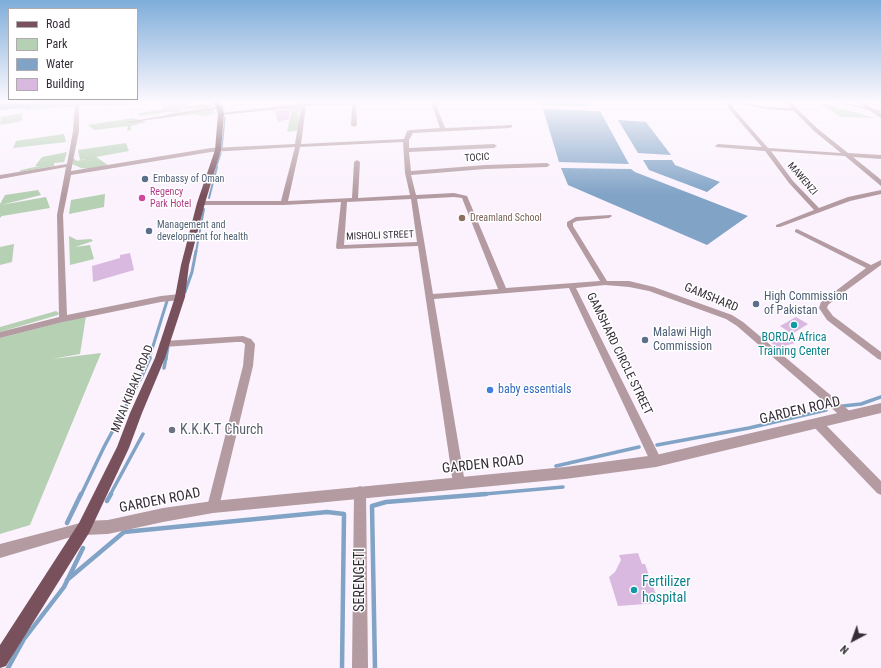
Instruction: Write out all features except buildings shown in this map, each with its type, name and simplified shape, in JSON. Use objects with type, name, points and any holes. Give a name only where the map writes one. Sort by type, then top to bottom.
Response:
[{"type":"main road","name":"MWAI KIBAKI ROAD","points":[[0,660],[84,528],[124,448],[164,344],[180,297],[185,265],[201,203],[218,150],[218,133]]},
{"type":"street","points":[[62,319],[60,215],[76,133]]},
{"type":"street","points":[[284,203],[300,133]]},
{"type":"street","points":[[409,133],[406,140],[408,172],[414,198],[459,483]]},
{"type":"street","name":"MAWENZI","points":[[753,133],[791,182],[818,210]]},
{"type":"street","points":[[821,133],[846,156],[877,179],[881,184]]},
{"type":"street","points":[[69,172],[218,150],[406,140]]},
{"type":"street","points":[[407,150],[494,146]]},
{"type":"street","points":[[718,146],[846,156],[881,157]]},
{"type":"street","points":[[355,199],[357,162]]},
{"type":"street","points":[[0,177],[70,165]]},
{"type":"street","name":"TOCIC","points":[[408,172],[548,165]]},
{"type":"street","points":[[778,226],[848,199],[881,192]]},
{"type":"street","points":[[201,203],[284,203],[454,195],[465,197],[503,290]]},
{"type":"street","name":"MISHOLI STREET","points":[[344,200],[340,247],[421,244]]},
{"type":"street","points":[[605,283],[570,226],[570,222],[576,219],[609,216]]},
{"type":"street","points":[[797,231],[871,268]]},
{"type":"street","points":[[881,262],[829,300],[823,308],[830,318],[881,357]]},
{"type":"street","name":"GAMSHARD CIRCLE STREET","points":[[605,283],[572,287],[656,462]]},
{"type":"street","name":"GAMSHARD","points":[[605,283],[629,284],[651,289],[729,317],[753,333],[848,416]]},
{"type":"street","points":[[429,297],[503,290],[572,287]]},
{"type":"street","points":[[0,336],[62,319],[161,299],[180,297]]},
{"type":"street","points":[[164,344],[236,339],[243,339],[248,341],[250,344],[248,366],[213,507]]},
{"type":"street","name":"GARDEN ROAD","points":[[84,528],[108,527],[163,515],[213,507],[656,462],[881,408]]},
{"type":"street","points":[[817,423],[881,489]]},
{"type":"street","name":"SERENGETI","points":[[360,492],[360,668]]},
{"type":"street","points":[[0,551],[84,528]]},
{"type":"green space","points":[[64,134],[66,142],[13,148],[16,141]]},
{"type":"green space","points":[[126,143],[129,151],[96,157],[108,165],[90,169],[81,168],[72,164],[73,158],[77,161],[86,159],[80,160],[78,150]]},
{"type":"green space","points":[[67,152],[64,162],[54,163],[54,166],[19,172],[21,170],[39,166],[35,166],[42,157]]},
{"type":"green space","points":[[38,190],[41,195],[1,205],[46,197],[50,208],[2,216],[0,218],[0,204],[5,195]]},
{"type":"green space","points":[[105,194],[104,207],[69,214],[71,200]]},
{"type":"green space","points":[[69,236],[77,240],[91,239],[93,241],[75,247],[90,245],[94,259],[70,265]]},
{"type":"green space","points":[[14,244],[12,262],[0,265],[0,247]]},
{"type":"green space","points":[[56,311],[59,313],[58,315],[0,332],[0,327]]},
{"type":"green space","points":[[86,316],[80,354],[52,359],[101,353],[30,525],[0,534],[0,338]]},
{"type":"water","points":[[550,133],[612,133],[629,164],[559,162]]},
{"type":"water","points":[[626,133],[654,133],[671,155],[638,153]]},
{"type":"water","points":[[643,160],[672,160],[675,165],[720,182],[707,192],[649,170]]},
{"type":"water","points":[[561,168],[631,169],[635,172],[748,216],[707,245],[568,185]]},
{"type":"waterway","points":[[222,147],[223,133]]},
{"type":"waterway","points":[[216,168],[221,153]]},
{"type":"waterway","points":[[209,198],[217,167]]},
{"type":"waterway","points":[[196,252],[204,209]]},
{"type":"waterway","points":[[185,292],[192,272],[196,251]]},
{"type":"waterway","points":[[149,359],[167,301]]},
{"type":"waterway","points":[[166,359],[168,347]]},
{"type":"waterway","points":[[81,495],[150,358]]},
{"type":"waterway","points":[[164,368],[166,358]]},
{"type":"waterway","points":[[843,406],[861,404],[881,397]]},
{"type":"waterway","points":[[657,445],[749,428],[826,410]]},
{"type":"waterway","points":[[110,495],[143,434]]},
{"type":"waterway","points":[[556,466],[639,447]]},
{"type":"waterway","points":[[473,495],[563,487]]},
{"type":"waterway","points":[[67,523],[81,494]]},
{"type":"waterway","points":[[107,501],[111,494]]},
{"type":"waterway","points":[[375,668],[372,506],[386,502],[486,494]]},
{"type":"waterway","points":[[68,579],[124,532],[327,512],[344,514],[342,668]]},
{"type":"waterway","points":[[68,579],[83,548]]},
{"type":"waterway","points":[[8,668],[24,639],[64,587],[68,579]]},
{"type":"place","name":"Embassy of Oman","points":[[145,179]]},
{"type":"place","name":"Regency Park Hotel","points":[[142,198]]},
{"type":"place","name":"Dreamland School","points":[[462,218]]},
{"type":"place","name":"Management and development for health","points":[[149,231]]},
{"type":"place","name":"High Commission of Pakistan","points":[[756,304]]},
{"type":"place","name":"BORDA Africa Training Center","points":[[794,325]]},
{"type":"place","name":"Malawi High Commission","points":[[645,340]]},
{"type":"place","name":"baby essentials","points":[[490,390]]},
{"type":"place","name":"K.K.K.T Church","points":[[172,430]]},
{"type":"place","name":"Fertilizer hospital","points":[[634,590]]}]
